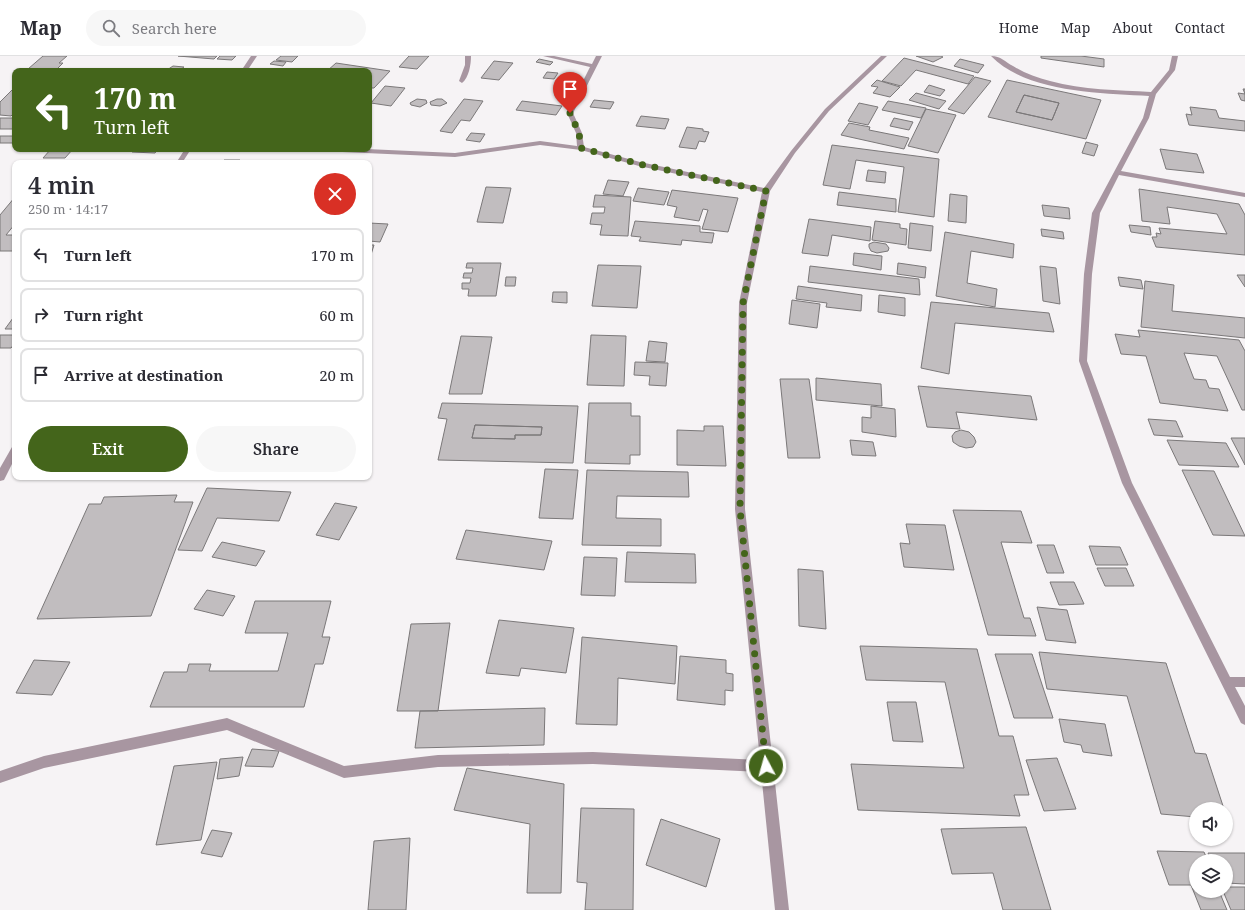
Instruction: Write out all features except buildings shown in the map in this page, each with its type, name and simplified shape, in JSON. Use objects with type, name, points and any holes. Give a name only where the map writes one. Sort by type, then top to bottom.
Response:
[{"type":"street","points":[[246,68],[254,56]]},
{"type":"street","points":[[462,80],[468,65],[468,56]]},
{"type":"street","points":[[546,56],[594,66]]},
{"type":"street","points":[[581,148],[579,133],[570,113],[599,56]]},
{"type":"street","points":[[782,910],[740,509],[743,303],[766,191],[793,152],[827,110],[884,56]]},
{"type":"street","points":[[994,56],[1006,67],[1036,80],[1095,91],[1153,94]]},
{"type":"street","points":[[1175,56],[1172,70],[1153,94],[1146,118],[1096,213],[1088,274],[1083,361],[1127,483],[1245,719]]},
{"type":"street","points":[[372,151],[455,155],[540,143],[581,148],[639,164],[766,191]]},
{"type":"street","points":[[1117,172],[1245,195]]},
{"type":"street","points":[[0,477],[12,455]]},
{"type":"street","points":[[1226,682],[1245,682]]},
{"type":"street","points":[[0,778],[44,762],[227,724],[344,772],[438,761],[593,758],[766,766]]},
{"type":"route","points":[[570,113],[579,133],[581,148],[639,164],[766,191],[743,303],[740,509],[766,766]]}]
